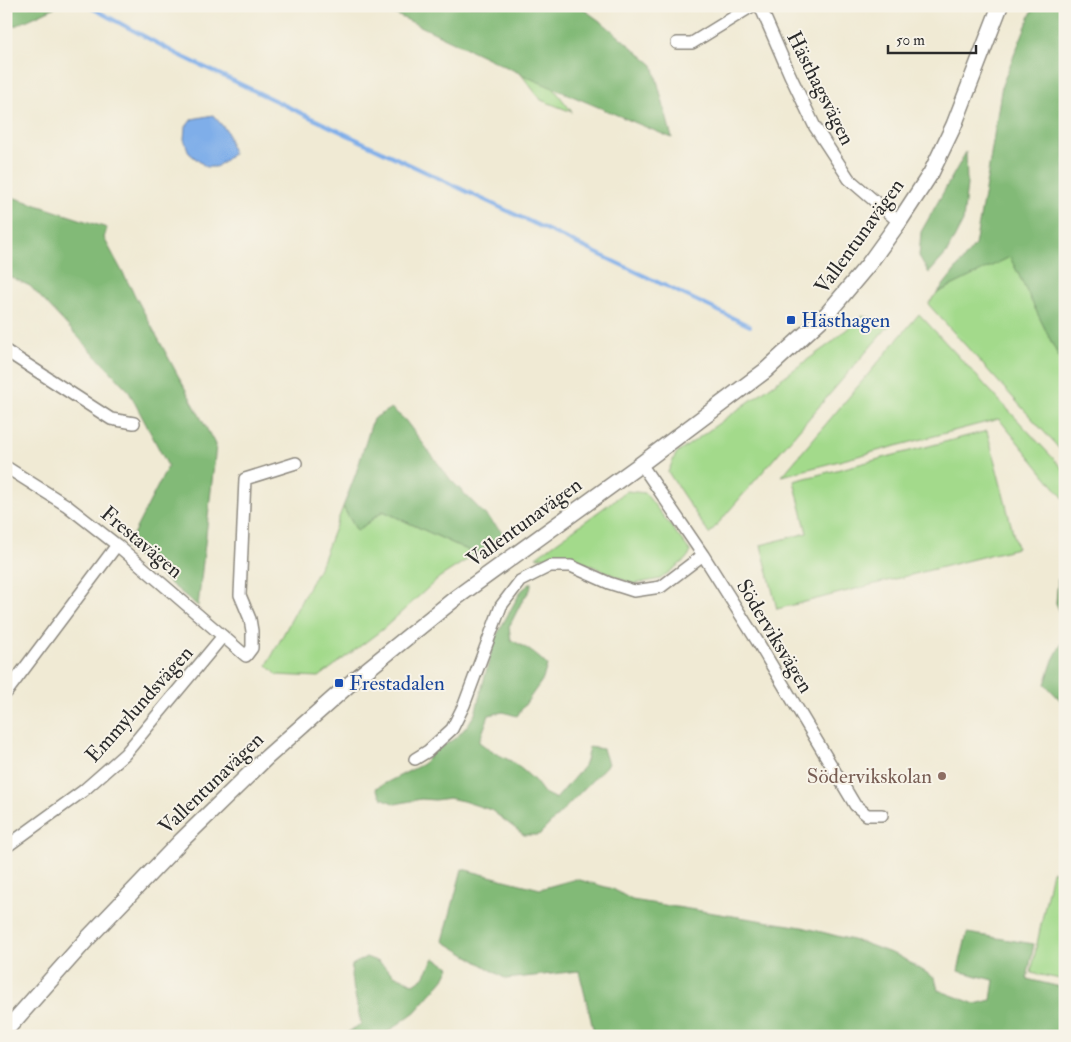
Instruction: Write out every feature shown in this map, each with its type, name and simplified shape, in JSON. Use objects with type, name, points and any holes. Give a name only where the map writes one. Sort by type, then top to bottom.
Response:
[{"type":"main road","name":"Vallentunavägen","points":[[6,1030],[88,938],[182,840],[266,758],[354,681],[457,597],[765,371],[827,314],[868,265],[931,173],[954,125],[1000,6]]},
{"type":"street","points":[[677,43],[692,43],[752,6]]},
{"type":"street","name":"Hästhagsvägen","points":[[760,6],[815,127],[849,179],[899,222]]},
{"type":"street","points":[[6,351],[111,419],[134,423]]},
{"type":"street","name":"Frestavägen","points":[[7,468],[66,505],[117,545],[246,656],[252,648],[252,631],[250,619],[240,595],[245,479],[296,463]]},
{"type":"street","name":"Söderviksvägen","points":[[640,464],[703,555],[759,644],[855,805],[867,815],[882,815]]},
{"type":"street","points":[[6,693],[117,545]]},
{"type":"street","points":[[415,759],[428,751],[452,728],[464,706],[501,606],[520,581],[550,566],[571,566],[634,591],[661,587],[703,555]]},
{"type":"street","name":"Emmylundsvägen","points":[[6,847],[83,791],[125,754],[223,636]]},
{"type":"green space","points":[[6,6],[58,6],[6,30]]},
{"type":"green space","points":[[378,6],[579,6],[604,24],[653,65],[672,138],[534,80]]},
{"type":"green space","points":[[468,6],[490,6],[572,112],[541,100]]},
{"type":"green space","points":[[1034,6],[1065,6],[1065,370],[1010,257],[937,293],[975,245],[1002,85]]},
{"type":"green space","points":[[966,152],[967,184],[963,221],[946,254],[929,273],[919,256],[921,232]]},
{"type":"green space","points":[[6,195],[107,228],[104,238],[216,446],[198,606],[126,548],[168,466],[128,390],[30,286],[6,275]]},
{"type":"green space","points":[[1010,256],[1065,370],[1065,455],[928,304],[937,293]]},
{"type":"green space","points":[[919,314],[1065,471],[1065,500],[999,419],[782,476]]},
{"type":"green space","points":[[862,316],[892,322],[709,534],[668,472],[676,454],[831,343]]},
{"type":"green space","points":[[391,408],[405,420],[450,479],[504,534],[476,554],[383,511],[357,531],[343,507],[373,419]]},
{"type":"green space","points":[[987,431],[1017,548],[777,609],[761,545],[807,533],[794,481]]},
{"type":"green space","points":[[627,491],[645,493],[691,552],[685,560],[660,579],[633,584],[572,557],[536,557]]},
{"type":"green space","points":[[343,507],[357,531],[383,511],[476,554],[440,577],[383,629],[319,677],[277,675],[267,665],[321,564]]},
{"type":"green space","points":[[1065,573],[1065,623],[1056,603],[1058,579]]},
{"type":"green space","points":[[532,582],[530,590],[509,627],[511,640],[539,657],[547,665],[543,679],[517,716],[503,712],[489,715],[479,742],[491,751],[511,761],[535,781],[544,793],[556,799],[584,766],[589,747],[603,749],[608,764],[539,835],[524,835],[491,810],[463,801],[449,798],[421,799],[395,804],[382,798],[376,788],[423,764],[432,753],[457,737],[467,726],[475,714],[495,638],[521,591]]},
{"type":"green space","points":[[1065,637],[1065,705],[1045,684],[1053,660]]},
{"type":"green space","points":[[462,869],[540,889],[576,879],[613,889],[632,900],[802,927],[864,943],[899,956],[935,978],[938,990],[975,1004],[991,1000],[994,980],[958,971],[967,933],[1034,944],[1027,979],[1065,988],[1065,1036],[595,1036],[579,971],[506,979],[443,941]]},
{"type":"green space","points":[[1052,871],[1065,874],[1065,980],[1031,973]]},
{"type":"green space","points":[[366,957],[379,962],[394,975],[414,984],[424,977],[434,958],[450,967],[444,979],[415,1012],[382,1036],[342,1036],[361,1024],[351,976],[352,965]]},
{"type":"water","points":[[213,115],[227,131],[233,154],[216,167],[206,167],[189,153],[184,139],[185,128],[192,119]]},
{"type":"waterway","points":[[90,7],[179,55],[750,326]]},
{"type":"place","name":"Hästhagen","points":[[791,320]]},
{"type":"place","name":"Frestadalen","points":[[339,683]]},
{"type":"place","name":"Södervikskolan","points":[[942,776]]}]
